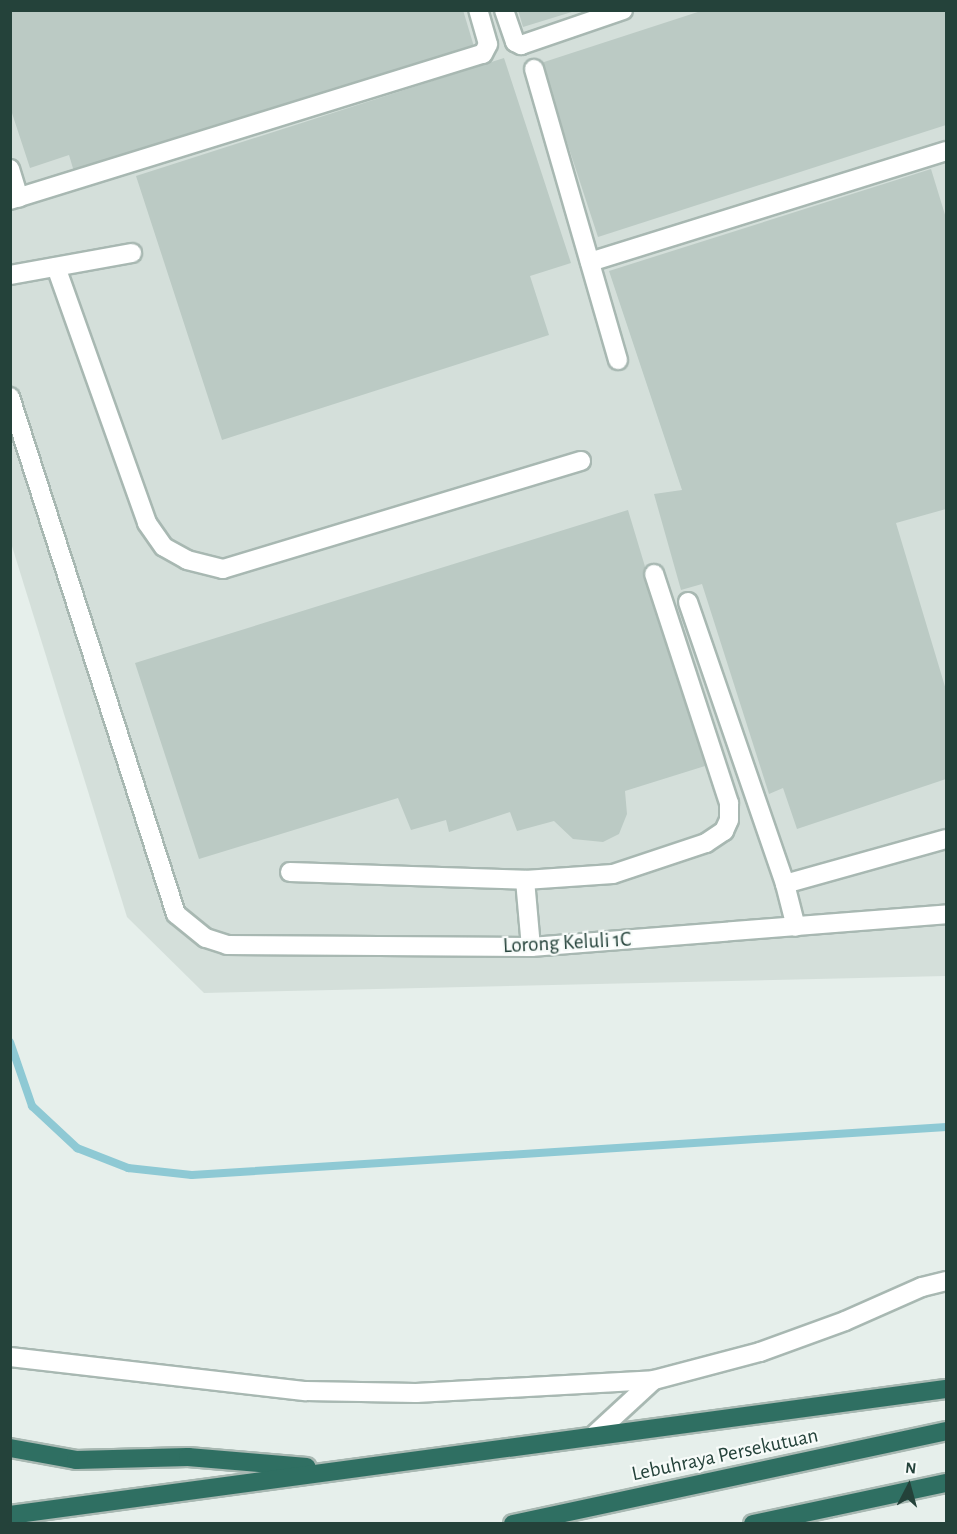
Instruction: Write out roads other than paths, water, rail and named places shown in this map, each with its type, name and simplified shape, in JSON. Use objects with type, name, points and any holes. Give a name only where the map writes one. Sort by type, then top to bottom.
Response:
[{"type":"highway","points":[[10,1515],[946,1389]]},
{"type":"highway","name":"Lebuhraya Persekutuan","points":[[513,1524],[946,1431]]},
{"type":"highway","points":[[10,1448],[76,1460],[188,1457],[341,1470]]},
{"type":"highway","points":[[753,1524],[946,1484]]},
{"type":"street","points":[[10,169],[15,199],[483,54],[488,44],[478,10]]},
{"type":"street","points":[[504,10],[515,42],[520,45],[623,10]]},
{"type":"street","points":[[534,69],[618,360]]},
{"type":"street","points":[[590,262],[946,151]]},
{"type":"street","points":[[10,274],[132,253]]},
{"type":"street","points":[[56,267],[147,524],[164,547],[187,560],[223,569],[582,461]]},
{"type":"street","name":"Lorong Keluli 1C","points":[[10,397],[176,914],[206,938],[227,945],[531,947],[946,914]]},
{"type":"street","points":[[290,873],[525,880],[613,874],[705,843],[724,831],[729,820],[729,803],[654,574]]},
{"type":"street","points":[[688,602],[785,884],[796,927]]},
{"type":"street","points":[[785,884],[946,838]]},
{"type":"street","points":[[525,880],[531,947]]},
{"type":"street","points":[[10,1357],[306,1391],[416,1393],[654,1380],[760,1352],[845,1321],[922,1287],[946,1281]]},
{"type":"street","points":[[593,1436],[654,1380]]},
{"type":"waterway","points":[[10,1042],[32,1106],[77,1148],[128,1168],[192,1175],[946,1127]]}]
